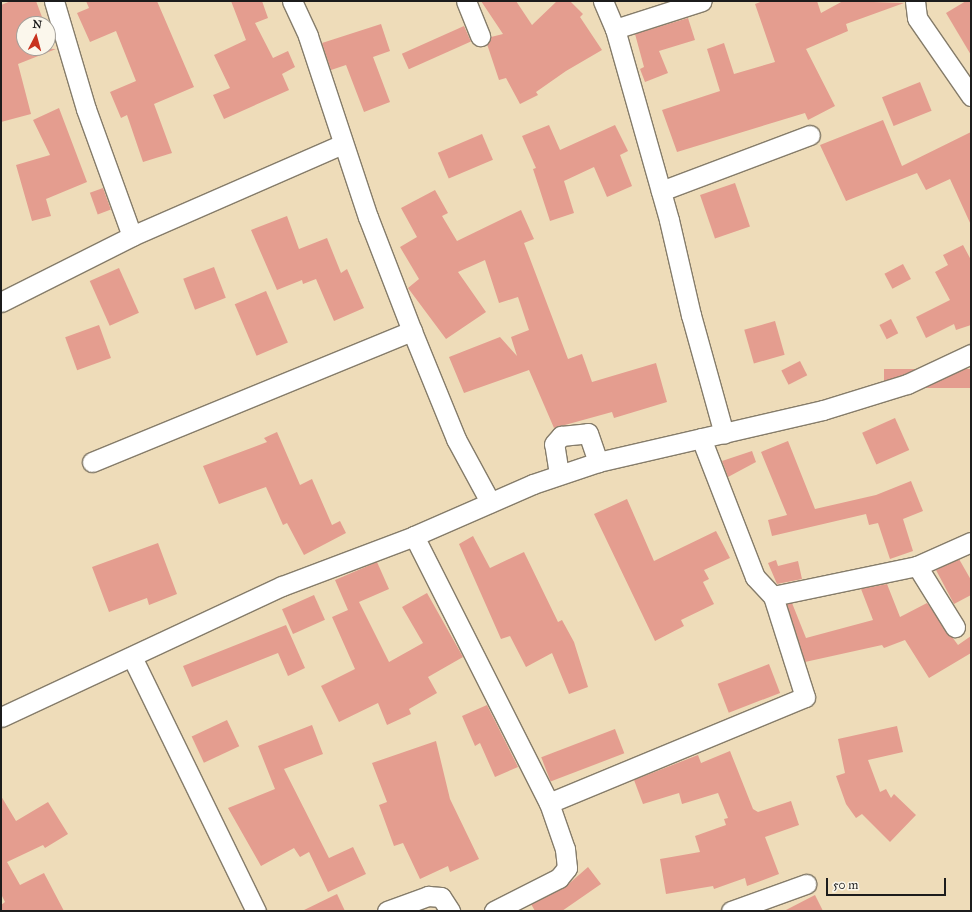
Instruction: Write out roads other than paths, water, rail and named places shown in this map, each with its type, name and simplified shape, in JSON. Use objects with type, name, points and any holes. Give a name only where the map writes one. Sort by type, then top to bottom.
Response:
[{"type":"street","points":[[54,1],[86,109],[132,236]]},
{"type":"street","points":[[292,1],[308,36],[343,144],[412,331],[456,439],[490,502]]},
{"type":"street","points":[[466,1],[480,36]]},
{"type":"street","points":[[603,1],[615,29],[661,191],[724,434]]},
{"type":"street","points":[[615,29],[702,1]]},
{"type":"street","points":[[915,1],[917,18],[971,96]]},
{"type":"street","points":[[661,191],[810,135]]},
{"type":"street","points":[[1,302],[132,236],[343,144]]},
{"type":"street","points":[[92,462],[412,331]]},
{"type":"street","points":[[1,717],[282,586],[414,536],[490,502],[559,474],[598,462],[823,410],[907,384],[971,354]]},
{"type":"street","points":[[559,474],[554,444],[561,436],[588,433],[598,462]]},
{"type":"street","points":[[549,803],[805,697],[772,596],[755,577],[701,438]]},
{"type":"street","points":[[414,536],[561,829],[567,868],[559,878],[494,911]]},
{"type":"street","points":[[772,596],[916,566],[971,542]]},
{"type":"street","points":[[916,566],[955,627]]},
{"type":"street","points":[[132,657],[256,911]]},
{"type":"street","points":[[731,911],[806,884]]},
{"type":"street","points":[[387,911],[428,896],[441,897],[450,911]]}]
